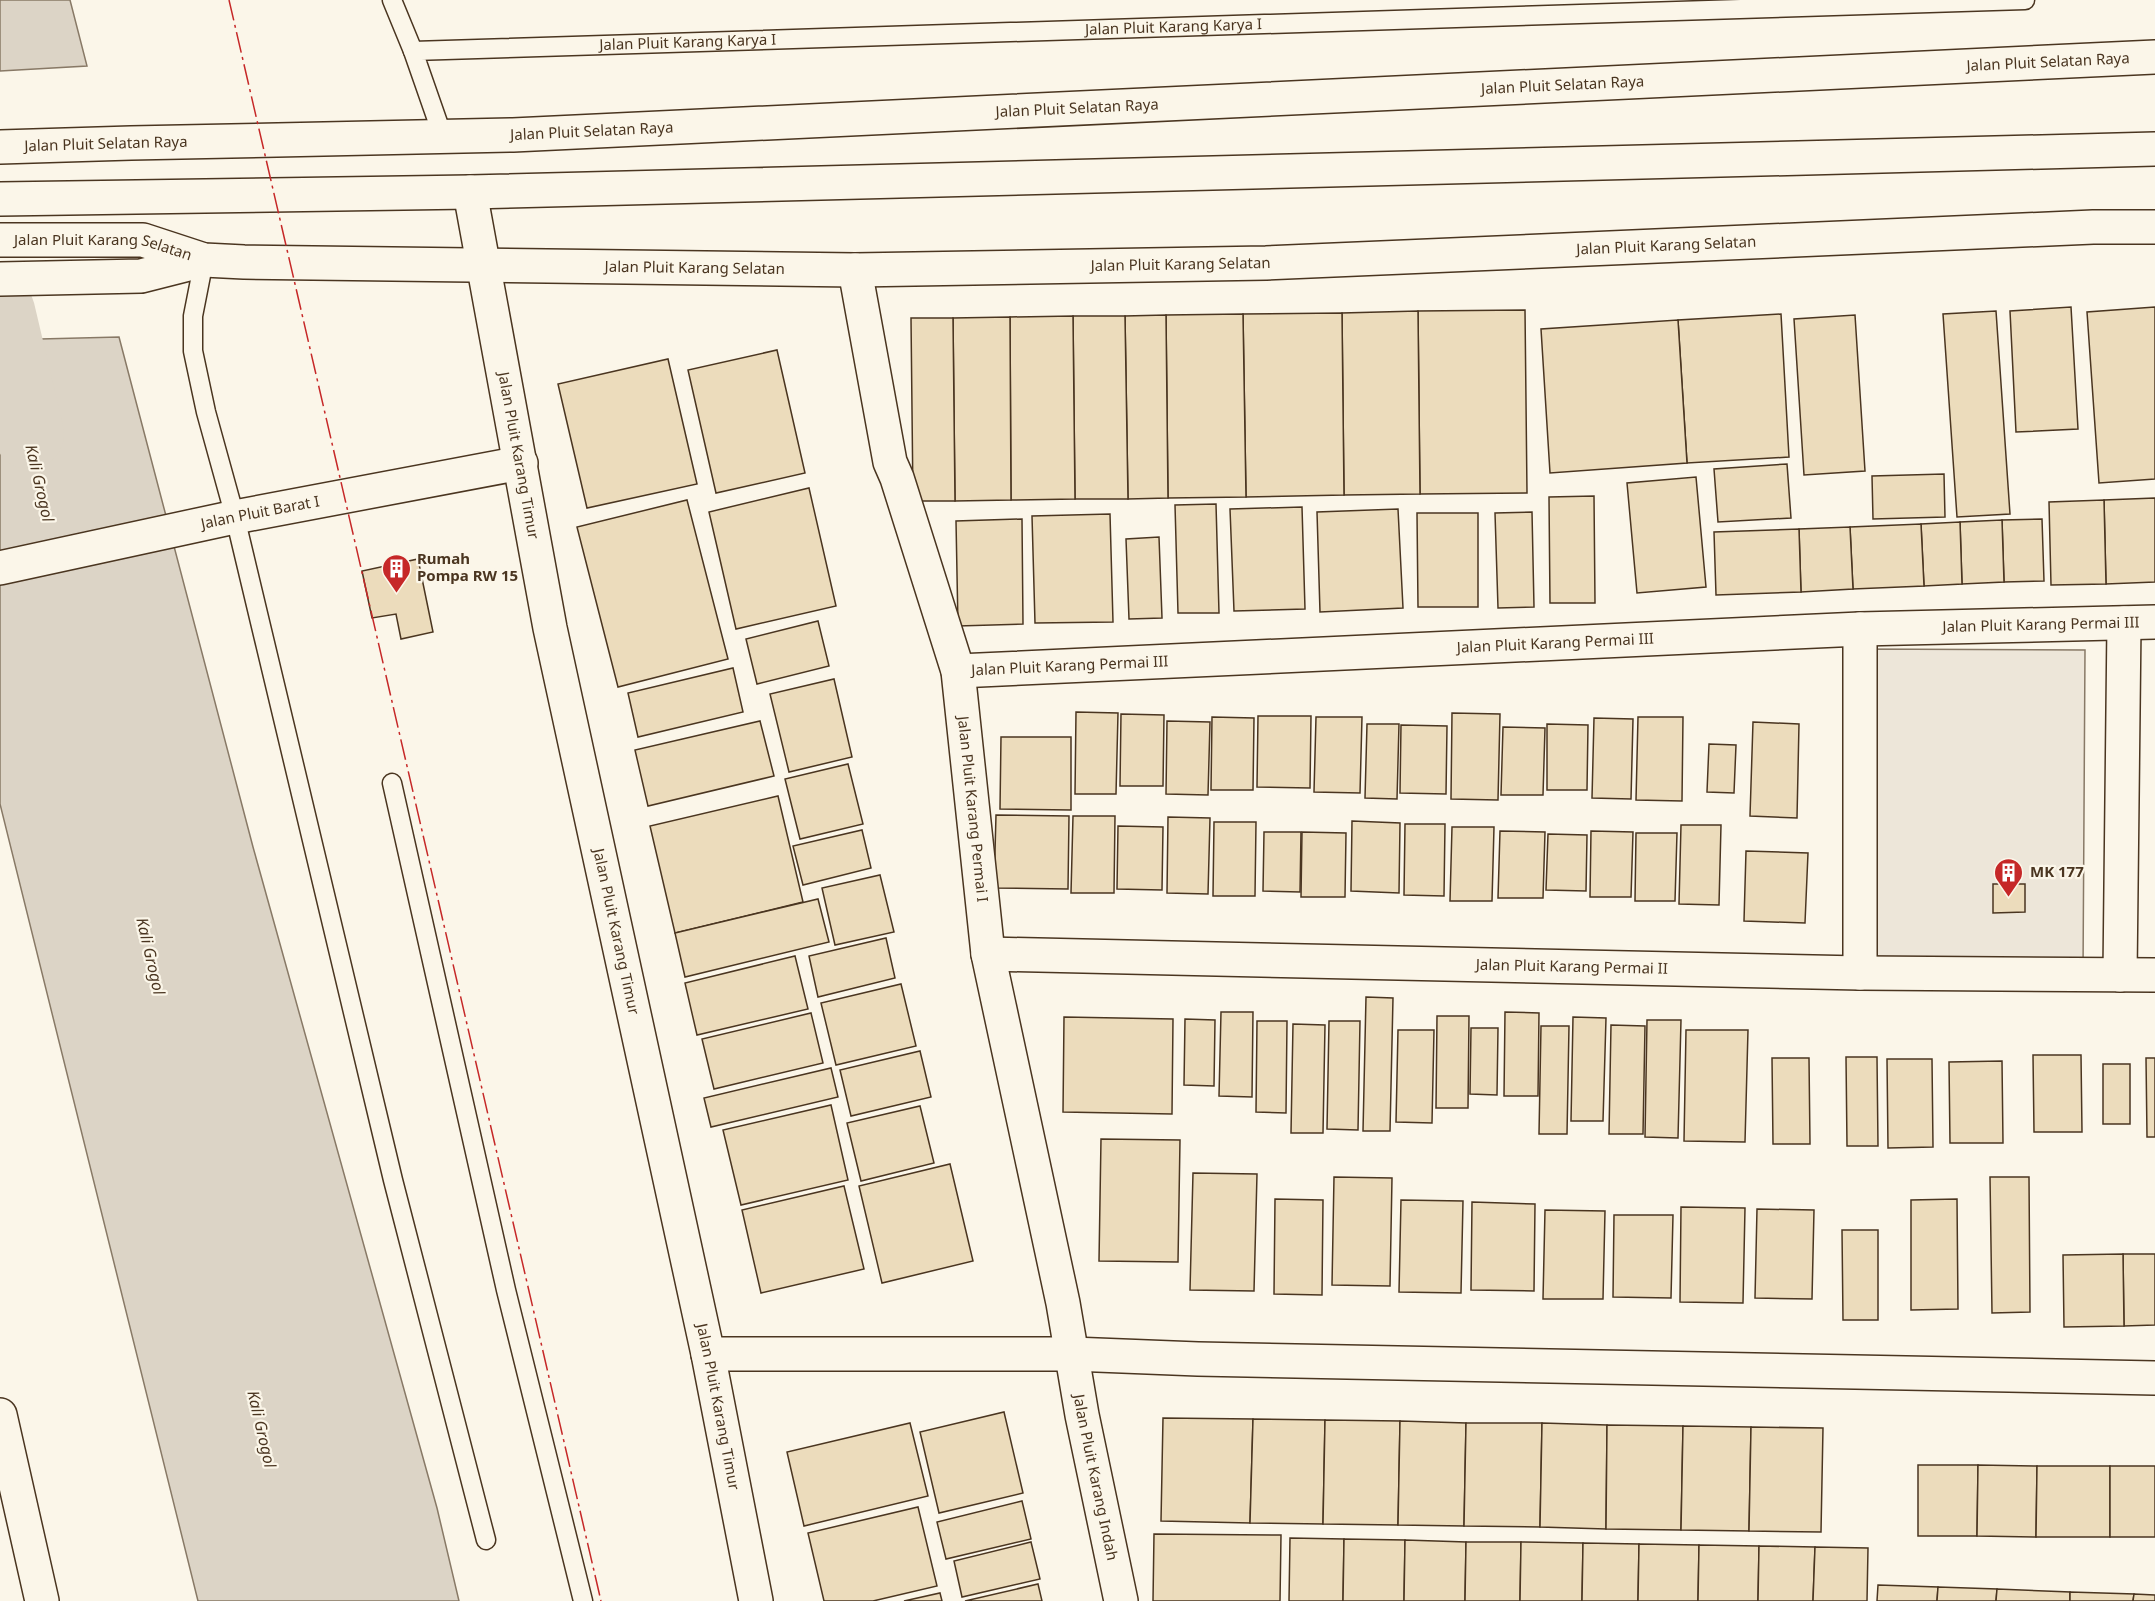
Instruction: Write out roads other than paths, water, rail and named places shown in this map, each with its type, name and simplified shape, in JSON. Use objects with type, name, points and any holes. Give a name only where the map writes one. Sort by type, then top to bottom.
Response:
[{"type":"street","name":"Jalan Pluit Selatan Raya","points":[[0,147],[131,142],[443,137],[2155,57]]},
{"type":"street","points":[[0,199],[470,192],[2155,149]]},
{"type":"street","name":"Jalan Pluit Karang Timur","points":[[470,192],[550,628],[708,1354],[755,1601]]},
{"type":"street","name":"Jalan Pluit Karang Selatan","points":[[0,279],[141,276],[204,260],[855,270],[1266,263],[2069,228],[2155,227]]},
{"type":"street","name":"Jalan Pluit Karang Selatan","points":[[0,240],[143,240],[204,260]]},
{"type":"street","name":"Jalan Pluit Karang Permai I","points":[[855,270],[890,462],[958,671],[988,954],[1072,1354]]},
{"type":"street","name":"Jalan Pluit Barat I","points":[[0,568],[203,524],[521,463]]},
{"type":"street","points":[[2120,975],[2139,623]]},
{"type":"street","name":"Jalan Pluit Karang Permai III","points":[[958,671],[1860,629],[2139,623]]},
{"type":"street","points":[[1860,629],[1860,973]]},
{"type":"street","name":"Jalan Pluit Karang Permai II","points":[[988,954],[1860,973],[2155,975]]},
{"type":"street","points":[[708,1354],[1072,1354],[2155,1378]]},
{"type":"street","name":"Jalan Pluit Karang Indah","points":[[1072,1354],[1082,1415],[1120,1601]]},
{"type":"street","points":[[0,1415],[42,1601]]},
{"type":"lane","points":[[392,0],[413,51],[443,137]]},
{"type":"lane","name":"Jalan Pluit Karang Karya I","points":[[413,51],[2025,0]]},
{"type":"lane","points":[[204,260],[193,315],[194,351],[206,412],[235,518],[393,1180],[486,1540]]},
{"type":"lane","points":[[392,783],[503,1278],[583,1601]]},
{"type":"water","points":[[0,0],[70,0],[87,66],[0,71]]},
{"type":"water","points":[[119,337],[253,847],[437,1508],[459,1601],[198,1601],[0,804],[0,340]]},
{"type":"waterway","name":"Kali Grogol","points":[[0,311],[29,434]]},
{"type":"place","name":"Rumah Pompa RW 15","points":[[396,594]]},
{"type":"place","name":"MK 177","points":[[2009,898]]}]
